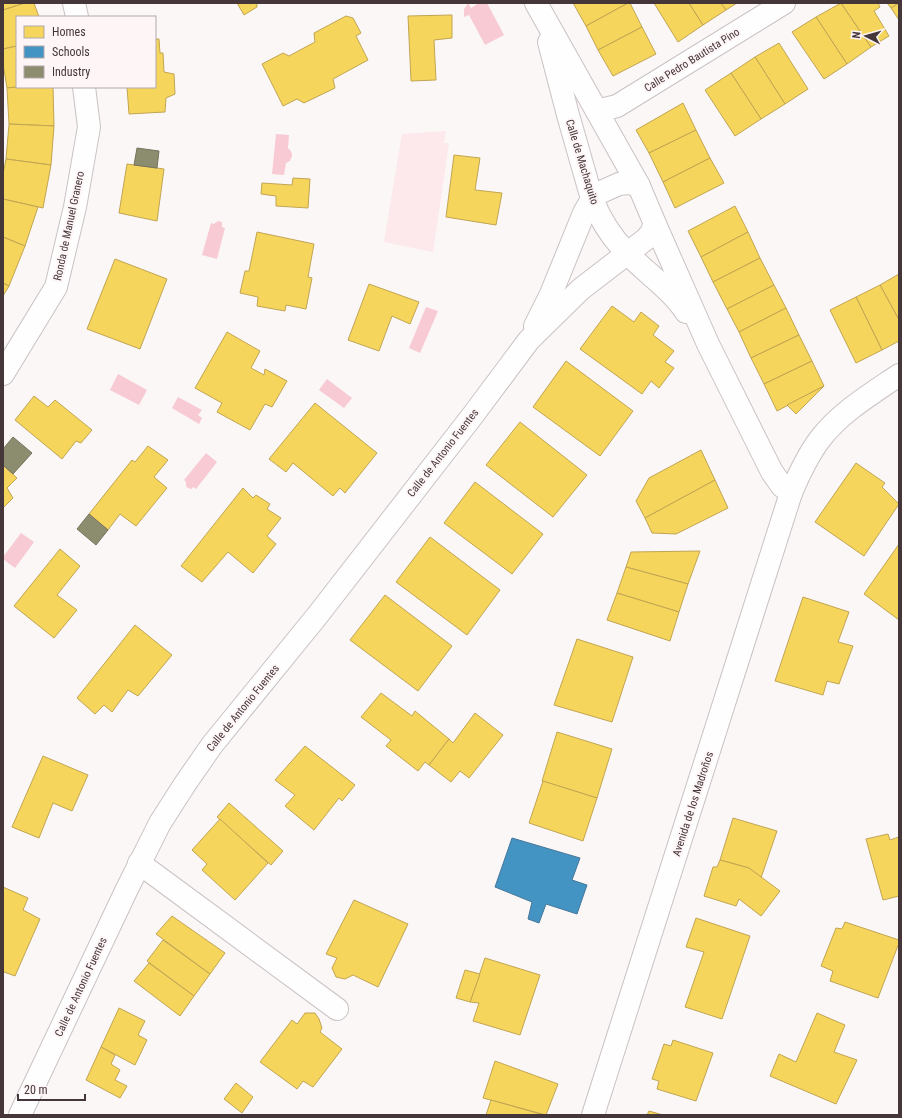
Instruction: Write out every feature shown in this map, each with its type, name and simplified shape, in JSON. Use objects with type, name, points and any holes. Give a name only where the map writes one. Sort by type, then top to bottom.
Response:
[{"type":"street","points":[[74,3],[77,16]]},
{"type":"street","name":"Calle Pedro Bautista Pino","points":[[597,111],[617,106],[784,3]]},
{"type":"street","name":"Calle de Machaquito","points":[[539,8],[639,186],[654,224],[708,344],[772,472],[782,486],[791,493]]},
{"type":"street","name":"Calle de Machaquito","points":[[539,8],[568,115],[597,212],[611,234],[628,254],[654,276],[682,306],[708,344]]},
{"type":"street","name":"Ronda de Manuel Granero","points":[[3,374],[56,287],[75,207],[89,127],[84,88]]},
{"type":"street","name":"Calle de Antonio Fuentes","points":[[529,340],[551,294],[584,213],[592,199],[601,192],[619,184],[629,183],[639,186]]},
{"type":"street","name":"Calle de Antonio Fuentes","points":[[20,1115],[139,863],[160,823],[212,745],[322,609],[473,415],[529,340],[581,289],[646,239],[651,233],[654,224]]},
{"type":"street","name":"Avenida de los Madroños","points":[[593,1115],[791,493],[807,459],[820,439],[846,412],[894,380]]},
{"type":"street","points":[[139,863],[337,1008]]},
{"type":"shaded area","points":[[468,3],[471,8],[479,3],[487,3],[504,35],[485,45],[469,15],[464,17],[464,9]]},
{"type":"shaded area","points":[[446,131],[444,143],[449,143],[433,252],[384,242],[402,134]]},
{"type":"shaded area","points":[[276,134],[289,135],[288,148],[292,153],[292,156],[290,161],[286,163],[284,175],[272,174]]},
{"type":"shaded area","points":[[218,221],[222,222],[222,227],[225,228],[217,259],[202,255],[211,223],[214,224]]},
{"type":"shaded area","points":[[426,307],[438,311],[420,353],[409,348]]},
{"type":"shaded area","points":[[118,374],[147,390],[139,405],[110,390]]},
{"type":"shaded area","points":[[327,379],[352,398],[344,408],[319,390]]},
{"type":"shaded area","points":[[178,397],[202,410],[198,415],[202,418],[199,424],[172,408]]},
{"type":"shaded area","points":[[206,453],[217,462],[196,489],[193,487],[192,489],[188,488],[184,480]]},
{"type":"shaded area","points":[[21,533],[34,542],[15,568],[3,559],[3,557]]},
{"type":"building: Homes","points":[[3,3],[25,3],[3,10]]},
{"type":"building: Homes","points":[[25,3],[34,3],[39,16],[16,16],[16,46],[3,49],[3,10]]},
{"type":"building: Homes","points":[[237,3],[257,3],[257,7],[244,15]]},
{"type":"building: Homes","points":[[573,3],[628,3],[586,26]]},
{"type":"building: Homes","points":[[630,3],[642,27],[598,50],[586,26]]},
{"type":"building: Homes","points":[[654,3],[689,3],[703,25],[678,42]]},
{"type":"building: Homes","points":[[689,3],[721,3],[726,10],[703,25]]},
{"type":"building: Homes","points":[[721,3],[737,3],[726,10]]},
{"type":"building: Homes","points":[[841,3],[871,47],[847,64],[816,17]]},
{"type":"building: Homes","points":[[841,3],[878,3],[880,7],[874,11],[889,36],[871,47]]},
{"type":"building: Homes","points":[[887,3],[899,3],[891,8]]},
{"type":"building: Homes","points":[[899,3],[899,20],[891,8]]},
{"type":"building: Homes","points":[[452,15],[452,38],[434,40],[436,80],[411,81],[408,16]]},
{"type":"building: Homes","points":[[346,16],[353,18],[361,33],[356,36],[368,60],[333,79],[335,88],[304,103],[297,99],[283,106],[262,64],[283,53],[289,56],[315,42],[314,33]]},
{"type":"building: Homes","points":[[816,17],[847,64],[824,79],[792,32]]},
{"type":"building: Homes","points":[[642,27],[656,54],[613,76],[598,50]]},
{"type":"building: Homes","points":[[156,39],[159,39],[160,53],[163,53],[164,72],[174,74],[175,94],[166,98],[165,112],[129,114],[127,88],[156,88]]},
{"type":"building: Homes","points":[[779,43],[808,89],[785,104],[755,57]]},
{"type":"building: Homes","points":[[16,46],[16,87],[7,88],[3,64],[3,49]]},
{"type":"building: Homes","points":[[755,57],[785,104],[761,119],[731,73]]},
{"type":"building: Homes","points":[[731,73],[761,119],[735,136],[705,90]]},
{"type":"building: Homes","points":[[7,88],[53,88],[54,126],[9,124]]},
{"type":"building: Homes","points":[[683,103],[696,130],[649,153],[636,130]]},
{"type":"building: Homes","points":[[9,124],[54,126],[51,165],[6,159]]},
{"type":"building: Homes","points":[[696,130],[710,158],[663,182],[649,153]]},
{"type":"building: Homes","points":[[454,155],[480,158],[475,190],[502,193],[496,225],[446,217]]},
{"type":"building: Homes","points":[[710,158],[724,183],[675,208],[663,182]]},
{"type":"building: Homes","points":[[6,159],[51,165],[43,208],[3,199],[3,174]]},
{"type":"building: Homes","points":[[127,164],[164,169],[157,221],[119,213]]},
{"type":"building: Homes","points":[[293,178],[310,179],[308,208],[276,206],[276,196],[261,194],[262,183],[292,185]]},
{"type":"building: Homes","points":[[3,199],[38,207],[25,246],[3,237]]},
{"type":"building: Homes","points":[[735,206],[748,232],[701,257],[688,231]]},
{"type":"building: Homes","points":[[257,232],[314,244],[308,277],[312,278],[306,309],[286,305],[285,311],[257,306],[258,297],[240,293],[245,271],[249,271]]},
{"type":"building: Homes","points":[[748,232],[760,258],[713,282],[701,257]]},
{"type":"building: Homes","points":[[3,237],[25,246],[9,286],[3,283]]},
{"type":"building: Homes","points":[[760,258],[774,285],[727,309],[713,282]]},
{"type":"building: Homes","points":[[115,259],[167,279],[140,349],[87,329]]},
{"type":"building: Homes","points":[[899,274],[899,320],[880,285]]},
{"type":"building: Homes","points":[[3,283],[9,286],[3,296]]},
{"type":"building: Homes","points":[[369,284],[419,302],[410,324],[392,316],[379,351],[348,340]]},
{"type":"building: Homes","points":[[774,285],[786,308],[739,332],[727,309]]},
{"type":"building: Homes","points":[[880,285],[899,320],[899,341],[882,350],[856,297]]},
{"type":"building: Homes","points":[[856,297],[882,350],[856,363],[830,310]]},
{"type":"building: Homes","points":[[612,306],[634,322],[641,312],[659,326],[653,335],[674,351],[665,362],[674,368],[659,388],[651,381],[642,394],[580,349]]},
{"type":"building: Homes","points":[[786,308],[799,335],[751,358],[739,332]]},
{"type":"building: Homes","points":[[227,332],[260,351],[251,368],[264,375],[265,369],[287,381],[272,407],[265,404],[250,430],[217,412],[222,403],[195,388]]},
{"type":"building: Homes","points":[[799,335],[812,361],[764,384],[751,358]]},
{"type":"building: Homes","points":[[566,361],[633,411],[600,456],[533,407]]},
{"type":"building: Homes","points":[[812,361],[824,386],[777,411],[764,384]]},
{"type":"building: Homes","points":[[824,386],[796,414],[787,405]]},
{"type":"building: Homes","points":[[34,396],[48,407],[55,400],[92,430],[81,443],[76,441],[62,459],[15,420]]},
{"type":"building: Homes","points":[[315,403],[377,453],[345,493],[340,488],[333,496],[293,463],[286,472],[269,459]]},
{"type":"building: Homes","points":[[520,422],[587,475],[553,517],[486,465]]},
{"type":"building: Homes","points":[[148,446],[168,460],[154,477],[167,488],[136,526],[120,514],[108,530],[89,514],[132,460],[135,462]]},
{"type":"building: Homes","points":[[701,450],[715,480],[645,518],[636,501],[649,478]]},
{"type":"building: Homes","points":[[856,463],[885,483],[882,487],[899,504],[864,556],[815,522]]},
{"type":"building: Homes","points":[[3,465],[17,478],[7,488],[13,498],[3,508]]},
{"type":"building: Homes","points":[[715,480],[728,508],[676,534],[652,533],[645,518]]},
{"type":"building: Homes","points":[[475,482],[543,534],[512,574],[444,523]]},
{"type":"building: Homes","points":[[243,488],[253,498],[256,495],[270,504],[267,509],[281,518],[267,536],[276,544],[253,573],[228,552],[202,582],[181,566]]},
{"type":"building: Homes","points":[[430,537],[500,590],[467,635],[396,582]]},
{"type":"building: Homes","points":[[899,544],[899,620],[864,594]]},
{"type":"building: Homes","points":[[60,549],[80,566],[57,595],[77,610],[54,638],[14,606]]},
{"type":"building: Homes","points":[[700,551],[688,584],[626,567],[631,552]]},
{"type":"building: Homes","points":[[626,567],[688,584],[679,612],[617,593]]},
{"type":"building: Homes","points":[[617,593],[679,612],[670,641],[607,620]]},
{"type":"building: Homes","points":[[385,595],[452,646],[418,691],[350,640]]},
{"type":"building: Homes","points":[[803,597],[849,612],[838,642],[853,646],[839,684],[827,681],[823,695],[775,681]]},
{"type":"building: Homes","points":[[135,625],[172,655],[138,696],[128,690],[112,712],[104,705],[95,714],[77,698]]},
{"type":"building: Homes","points":[[577,639],[633,657],[612,722],[554,705]]},
{"type":"building: Homes","points":[[381,693],[412,716],[415,711],[449,739],[429,765],[425,762],[418,771],[386,746],[391,740],[361,717]]},
{"type":"building: Homes","points":[[475,713],[503,735],[469,778],[460,771],[451,782],[429,765],[449,739],[453,743]]},
{"type":"building: Homes","points":[[557,732],[612,749],[597,798],[542,781]]},
{"type":"building: Homes","points":[[305,746],[355,785],[342,801],[339,798],[314,830],[285,806],[295,795],[275,780]]},
{"type":"building: Homes","points":[[43,756],[88,775],[72,811],[53,803],[39,838],[12,827]]},
{"type":"building: Homes","points":[[543,781],[597,798],[583,841],[529,823]]},
{"type":"building: Homes","points":[[229,803],[283,851],[271,865],[217,817]]},
{"type":"building: Homes","points":[[733,818],[777,831],[761,878],[749,868],[720,860]]},
{"type":"building: Homes","points":[[220,819],[268,863],[235,900],[202,870],[207,864],[192,850]]},
{"type":"building: Homes","points":[[888,834],[890,840],[899,837],[899,896],[883,900],[866,839]]},
{"type":"building: Homes","points":[[720,860],[749,868],[780,891],[761,916],[739,899],[736,906],[704,896],[713,867],[717,867]]},
{"type":"building: Homes","points":[[3,887],[28,898],[23,910],[40,919],[15,976],[4,972],[3,974]]},
{"type":"building: Homes","points":[[354,900],[408,924],[378,987],[353,975],[345,979],[336,977],[332,968],[337,958],[326,954]]},
{"type":"building: Homes","points":[[172,916],[225,953],[210,974],[156,934]]},
{"type":"building: Homes","points":[[696,918],[750,936],[722,1019],[685,1007],[704,952],[686,947]]},
{"type":"building: Homes","points":[[845,922],[899,940],[878,998],[830,981],[833,971],[821,966],[836,928],[842,929]]},
{"type":"building: Homes","points":[[163,940],[210,974],[194,996],[147,961]]},
{"type":"building: Homes","points":[[485,958],[540,975],[520,1035],[473,1021],[479,1003],[470,1002]]},
{"type":"building: Homes","points":[[149,963],[194,996],[180,1016],[134,981]]},
{"type":"building: Homes","points":[[465,970],[480,974],[470,1002],[456,998]]},
{"type":"building: Homes","points":[[119,1008],[145,1021],[138,1035],[147,1040],[135,1065],[101,1047]]},
{"type":"building: Homes","points":[[305,1013],[315,1013],[322,1028],[320,1032],[342,1049],[313,1087],[303,1081],[297,1089],[260,1062],[292,1020],[297,1024]]},
{"type":"building: Homes","points":[[817,1013],[845,1025],[834,1052],[857,1060],[836,1104],[770,1076],[779,1054],[796,1062]]},
{"type":"building: Homes","points":[[673,1040],[713,1053],[696,1101],[657,1089],[659,1081],[652,1079],[664,1044],[671,1046]]},
{"type":"building: Homes","points":[[101,1047],[115,1055],[111,1064],[120,1070],[115,1080],[127,1086],[120,1098],[86,1080]]},
{"type":"building: Homes","points":[[495,1061],[558,1084],[546,1115],[483,1098]]},
{"type":"building: Homes","points":[[236,1083],[253,1097],[242,1113],[224,1099]]},
{"type":"building: Homes","points":[[491,1100],[544,1115],[486,1115]]},
{"type":"building: Homes","points":[[649,1111],[663,1115],[647,1115]]},
{"type":"building: Schools","points":[[512,838],[580,858],[572,880],[587,885],[577,914],[546,904],[539,923],[528,919],[532,902],[495,887]]},
{"type":"building: Industry","points":[[137,148],[159,151],[157,168],[134,165]]},
{"type":"building: Industry","points":[[13,437],[32,453],[13,474],[3,465],[3,449]]},
{"type":"building: Industry","points":[[89,514],[108,530],[96,545],[77,529]]}]
